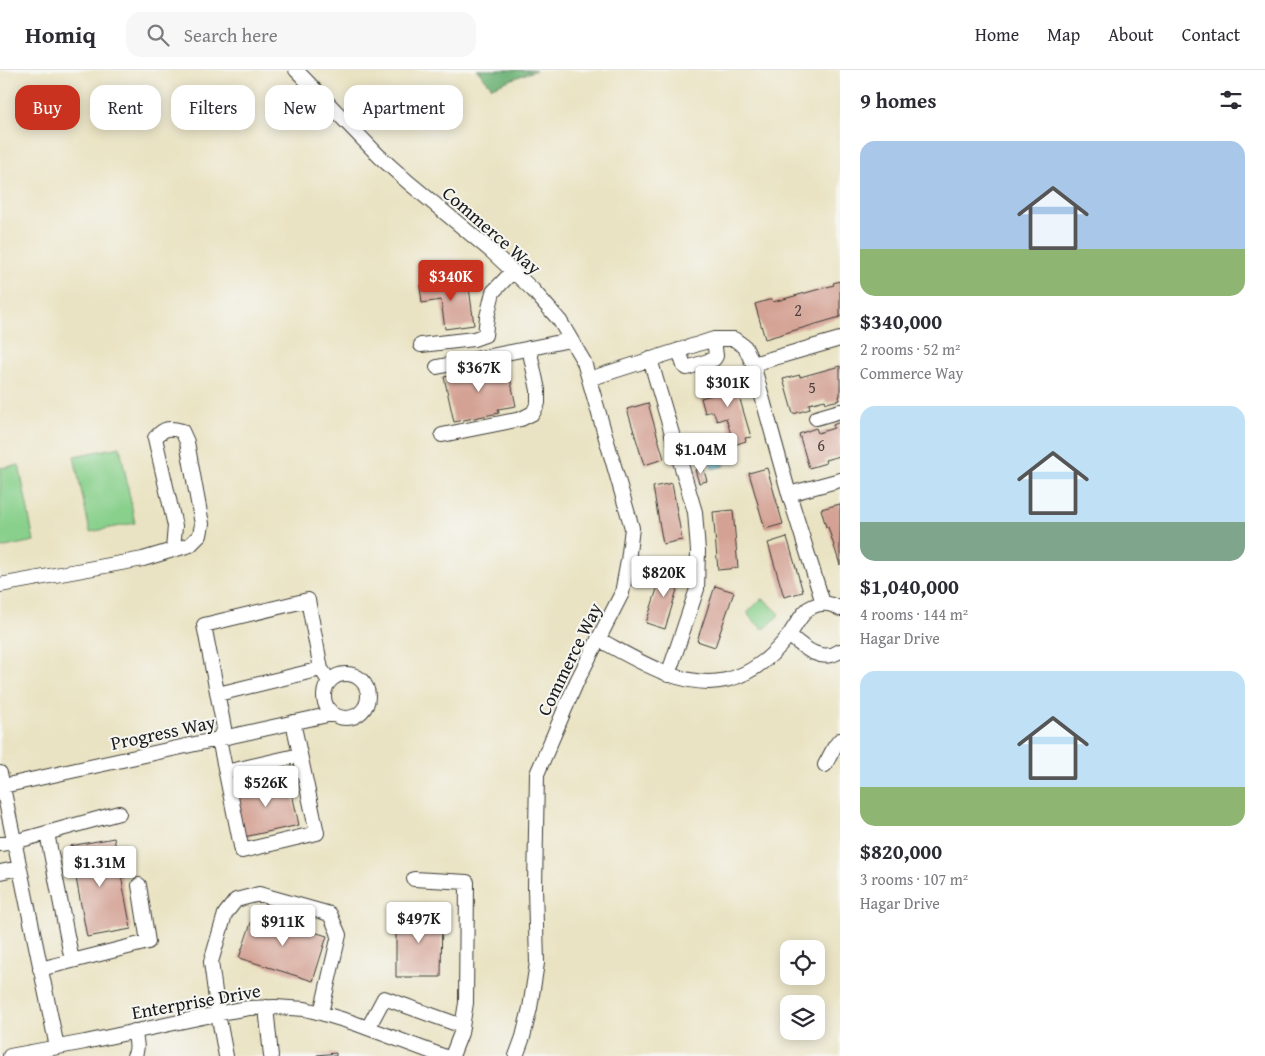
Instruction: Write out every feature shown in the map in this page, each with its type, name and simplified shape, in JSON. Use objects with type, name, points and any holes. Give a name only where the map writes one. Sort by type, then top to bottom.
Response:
[{"type":"street","name":"Commerce Way","points":[[296,70],[379,156],[490,250],[533,290],[560,322],[584,362],[632,528],[622,593],[577,681],[537,774],[535,879],[537,963],[530,1008],[516,1056]]},
{"type":"street","points":[[421,345],[474,339],[485,335],[493,292],[513,272]]},
{"type":"street","points":[[588,379],[714,339],[734,338],[745,347],[753,364],[789,494],[823,603]]},
{"type":"street","points":[[753,364],[840,338]]},
{"type":"street","points":[[679,350],[686,368],[714,359],[716,356],[714,339]]},
{"type":"street","points":[[437,368],[570,340]]},
{"type":"street","points":[[442,435],[521,419],[532,412],[538,403],[538,390],[529,348]]},
{"type":"street","points":[[650,359],[695,512],[698,551],[696,588],[668,675]]},
{"type":"street","points":[[816,418],[840,411]]},
{"type":"street","points":[[0,585],[143,559],[190,545],[200,535],[202,524],[187,442],[182,431],[173,428],[162,430],[155,438],[175,526],[173,550]]},
{"type":"street","points":[[789,494],[840,480]]},
{"type":"street","points":[[293,722],[317,833],[242,851],[219,739],[224,728],[204,625],[308,600],[325,675],[324,703],[332,714]]},
{"type":"street","points":[[598,639],[668,675],[686,680],[708,682],[727,680],[745,674],[762,663],[776,650],[808,610],[823,603],[840,609]]},
{"type":"street","points":[[789,635],[808,651],[825,656],[840,651]]},
{"type":"street","name":"Progress Way","points":[[1,780],[219,739],[332,714],[339,718],[347,719],[361,713],[368,699],[368,691],[365,684],[352,674],[325,675]]},
{"type":"street","points":[[218,694],[325,675]]},
{"type":"street","points":[[825,765],[840,740]]},
{"type":"street","points":[[226,772],[300,755]]},
{"type":"street","points":[[1,780],[40,970],[53,1050]]},
{"type":"street","points":[[0,844],[14,842],[119,812]]},
{"type":"street","points":[[47,833],[72,961]]},
{"type":"street","points":[[0,872],[20,868]]},
{"type":"street","points":[[414,879],[466,882],[466,1004],[462,1033],[452,1056]]},
{"type":"street","points":[[40,970],[148,942],[139,885]]},
{"type":"street","points":[[226,1056],[211,962],[225,914],[236,900],[258,894],[330,914],[339,935],[322,1013]]},
{"type":"street","points":[[368,1028],[384,998],[462,1026]]},
{"type":"street","points":[[266,1007],[271,1056]]},
{"type":"street","name":"Enterprise Drive","points":[[10,1056],[53,1050],[134,1031],[249,1008],[266,1007],[288,1007],[322,1013],[443,1056]]},
{"type":"street","points":[[134,1031],[137,1052],[134,1056]]},
{"type":"green space","points":[[477,70],[536,70],[492,87]]},
{"type":"green space","points":[[120,447],[135,523],[90,532],[74,456]]},
{"type":"green space","points":[[19,465],[34,541],[0,548],[0,468]]},
{"type":"green space","points":[[761,599],[765,600],[778,612],[778,616],[766,628],[761,628],[749,616],[748,612]]},
{"type":"water","points":[[714,442],[715,444],[718,443],[725,466],[712,469],[706,446]]},
{"type":"building","points":[[468,280],[474,325],[445,329],[441,300],[422,303],[420,286]]},
{"type":"building","points":[[840,281],[840,317],[765,339],[755,304],[772,299],[773,302],[834,285],[833,283]]},
{"type":"building","points":[[840,366],[840,400],[826,403],[825,400],[809,404],[810,409],[793,414],[783,379],[800,375],[800,377]]},
{"type":"building","points":[[490,368],[490,372],[508,368],[516,406],[498,409],[499,413],[454,422],[444,377]]},
{"type":"building","points":[[733,376],[751,437],[745,438],[746,441],[734,445],[726,418],[717,421],[713,411],[705,413],[701,398],[712,395],[708,382]]},
{"type":"building","points":[[648,403],[664,459],[644,465],[627,409]]},
{"type":"building","points":[[840,422],[840,456],[825,460],[826,463],[809,468],[799,434],[816,428],[818,433],[834,428],[833,425]]},
{"type":"building","points":[[703,467],[707,481],[699,483],[695,470]]},
{"type":"building","points":[[767,468],[783,524],[765,529],[749,473]]},
{"type":"building","points":[[672,483],[682,540],[663,544],[653,487]]},
{"type":"building","points":[[840,504],[840,565],[821,509]]},
{"type":"building","points":[[733,510],[738,568],[718,570],[713,512]]},
{"type":"building","points":[[787,537],[803,592],[784,597],[768,543]]},
{"type":"building","points":[[664,567],[682,573],[665,629],[646,623]]},
{"type":"building","points":[[715,586],[734,592],[715,647],[697,641]]},
{"type":"building","points":[[289,780],[299,825],[244,837],[234,791]]},
{"type":"building","points":[[114,838],[131,929],[87,937],[70,846]]},
{"type":"building","points":[[396,912],[442,912],[441,977],[396,977]]},
{"type":"building","points":[[254,914],[327,936],[313,981],[239,958]]},
{"type":"building","points":[[336,1053],[336,1056],[317,1056],[317,1055]]}]
